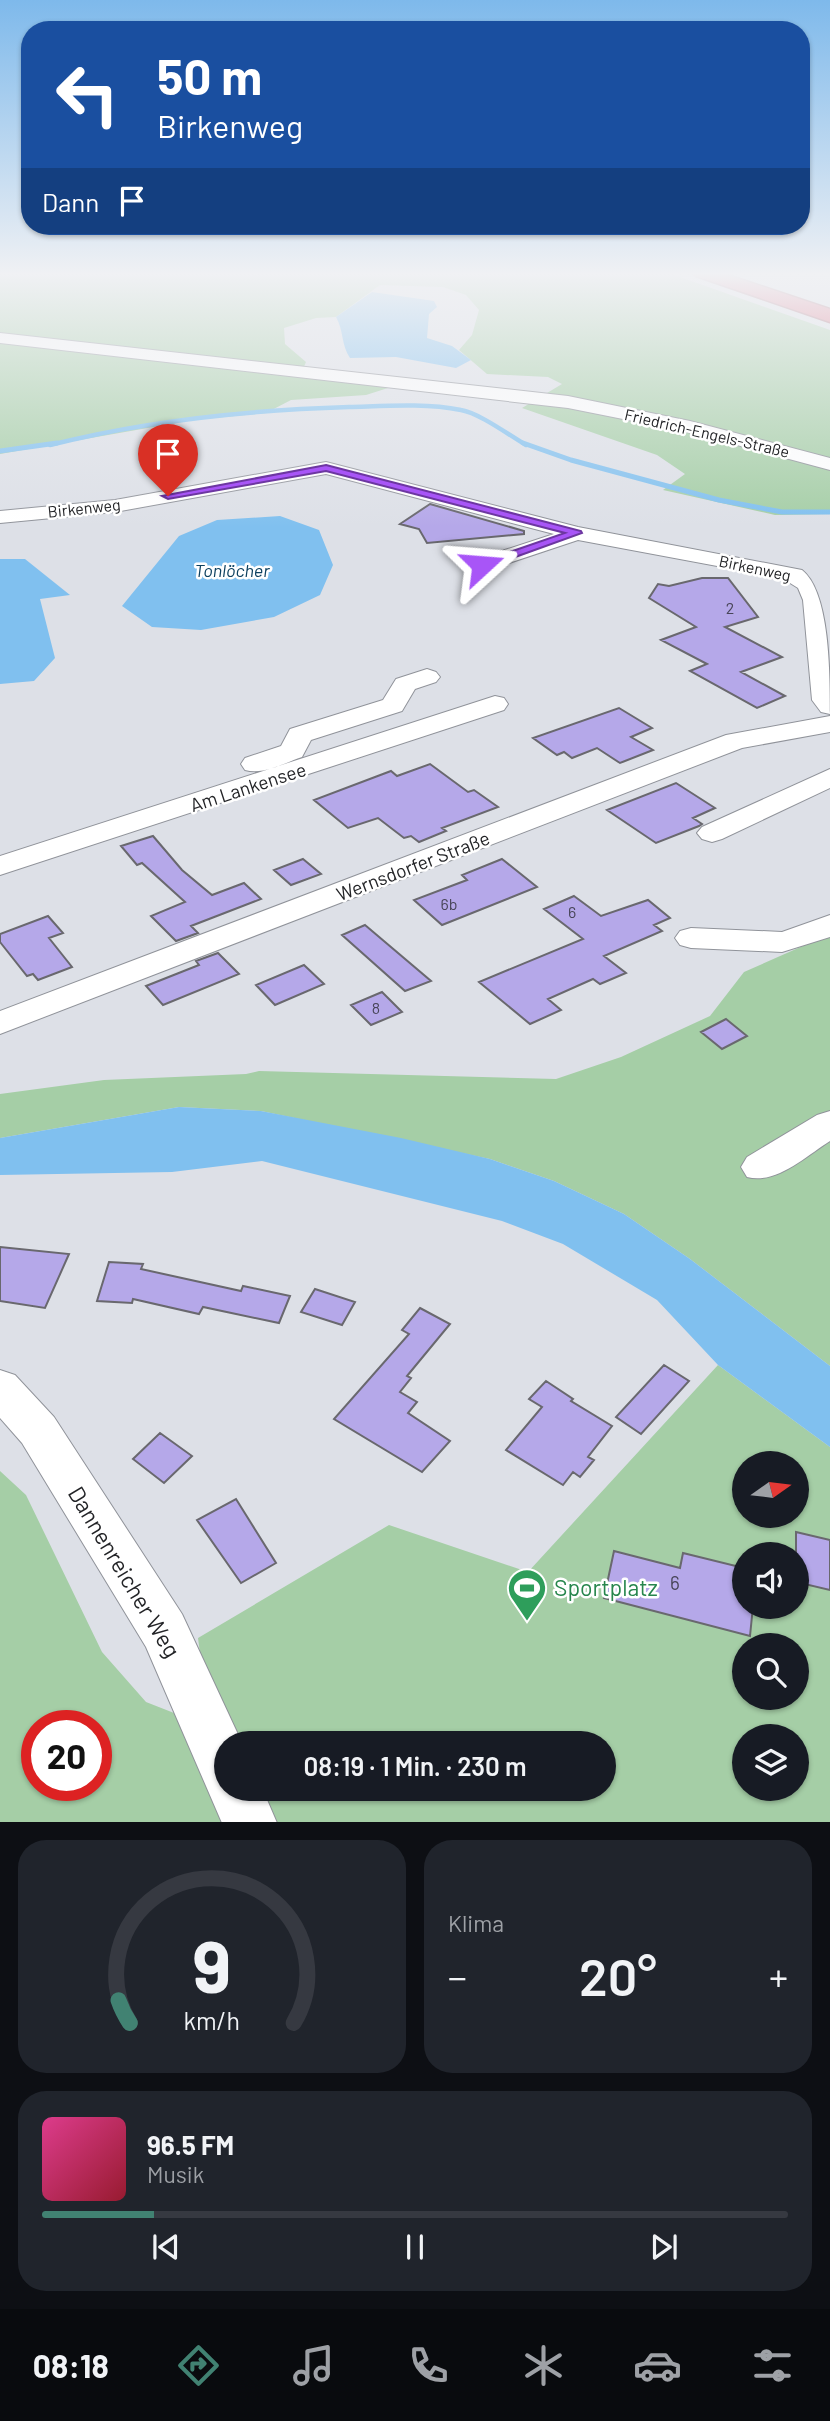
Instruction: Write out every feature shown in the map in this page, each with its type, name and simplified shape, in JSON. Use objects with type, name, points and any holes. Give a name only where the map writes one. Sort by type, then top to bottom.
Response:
[{"type":"street","name":"Friedrich-Engels-Straße","points":[[169,357],[568,402],[690,427],[830,464]]},
{"type":"street","name":"Birkenweg","points":[[0,517],[115,506],[326,468],[577,533],[788,572],[799,577],[810,588],[829,707]]},
{"type":"street","name":"Birkenweg","points":[[482,565],[577,533]]},
{"type":"street","name":"Am Lankensee","points":[[0,852],[292,751],[300,735],[393,705],[405,684],[427,677]]},
{"type":"street","name":"Am Lankensee","points":[[0,866],[495,704]]},
{"type":"street","name":"Wernsdorfer Straße","points":[[6,1009],[829,707]]},
{"type":"street","points":[[712,833],[830,777]]},
{"type":"street","points":[[691,938],[710,936],[772,943],[795,940],[830,925]]},
{"type":"street","points":[[760,1167],[830,1124]]},
{"type":"street","name":"Dannenreicher Weg","points":[[0,1388],[38,1430],[164,1631],[214,1742]]},
{"type":"street","points":[[240,1801],[250,1822]]},
{"type":"green space","points":[[0,357],[155,357],[300,374],[388,388],[366,395],[291,400],[266,413],[193,420],[0,454]]},
{"type":"green space","points":[[193,357],[300,357],[306,362],[303,369]]},
{"type":"green space","points":[[467,357],[830,357],[830,514],[775,515],[663,490],[685,474],[657,455],[522,408],[562,384],[548,377],[487,374]]},
{"type":"green space","points":[[830,934],[830,1366],[690,1259],[624,1214],[554,1181],[490,1159],[261,1111],[179,1107],[0,1138],[0,1094],[104,1080],[246,1074],[259,1071],[556,1079],[621,1057],[710,1016],[744,972]]},
{"type":"green space","name":"Sportplatz","points":[[718,1365],[830,1447],[830,1822],[258,1822],[248,1801],[616,1801],[616,1731],[218,1731],[208,1716],[198,1638],[389,1525],[528,1572]]},
{"type":"green space","points":[[0,1471],[26,1495],[102,1652],[146,1702],[197,1722],[214,1760],[214,1801],[233,1801],[242,1822],[0,1822]]},
{"type":"water","points":[[396,357],[467,357],[471,360],[456,368]]},
{"type":"water","name":"Tonlöcher","points":[[280,516],[319,530],[333,565],[320,595],[274,617],[201,630],[152,627],[122,606],[179,536],[217,520]]},
{"type":"water","points":[[0,559],[25,559],[70,595],[40,599],[55,658],[34,681],[0,684]]},
{"type":"water","points":[[179,1107],[261,1111],[401,1138],[490,1159],[554,1181],[624,1214],[690,1259],[830,1366],[830,1447],[718,1365],[657,1300],[563,1244],[502,1221],[262,1161],[172,1172],[0,1175],[0,1138]]},
{"type":"building","points":[[430,504],[524,531],[524,534],[427,543],[419,529],[400,524]]},
{"type":"building","points":[[702,578],[728,578],[758,617],[725,627],[782,657],[741,672],[785,696],[757,708],[690,671],[707,664],[661,640],[696,627],[649,598],[658,584],[669,586]]},
{"type":"building","points":[[619,708],[652,728],[631,737],[653,750],[620,763],[597,748],[572,758],[564,752],[557,755],[533,738]]},
{"type":"building","points":[[430,764],[468,792],[474,790],[498,807],[442,828],[446,831],[419,842],[411,836],[404,838],[378,818],[348,828],[314,800],[391,771],[397,776]]},
{"type":"building","points":[[676,783],[715,808],[693,818],[702,824],[699,826],[656,843],[607,810]]},
{"type":"building","points":[[153,836],[182,870],[212,895],[244,883],[261,899],[191,926],[198,933],[176,941],[151,916],[185,902],[142,863],[137,865],[121,846]]},
{"type":"building","points":[[303,859],[321,874],[291,885],[274,870]]},
{"type":"building","points":[[502,859],[537,887],[442,925],[414,900],[467,880],[462,875]]},
{"type":"building","points":[[574,896],[601,916],[648,900],[670,918],[654,925],[662,931],[604,956],[626,973],[600,984],[593,979],[548,999],[561,1010],[530,1024],[479,982],[583,939],[544,909]]},
{"type":"building","points":[[48,916],[63,933],[49,938],[72,967],[38,980],[33,974],[27,976],[0,942],[0,934]]},
{"type":"building","points":[[365,925],[431,981],[405,991],[342,935]]},
{"type":"building","points":[[218,953],[239,974],[163,1005],[146,986],[199,965],[196,961]]},
{"type":"building","points":[[304,965],[324,984],[275,1005],[256,985]]},
{"type":"building","points":[[382,992],[402,1012],[371,1025],[351,1005]]},
{"type":"building","points":[[726,1019],[747,1036],[722,1049],[701,1032]]},
{"type":"building","points":[[0,1247],[69,1254],[45,1308],[0,1301]]},
{"type":"building","points":[[109,1262],[143,1264],[141,1269],[241,1291],[243,1286],[290,1296],[279,1323],[203,1307],[199,1314],[133,1299],[132,1303],[97,1301]]},
{"type":"building","points":[[315,1289],[355,1302],[342,1325],[301,1312]]},
{"type":"building","points":[[420,1308],[450,1324],[407,1376],[411,1378],[400,1392],[417,1402],[408,1413],[450,1441],[422,1472],[334,1419],[409,1334],[402,1330]]},
{"type":"building","points":[[664,1365],[689,1381],[641,1434],[616,1417]]},
{"type":"building","points":[[546,1381],[573,1399],[571,1401],[612,1426],[588,1457],[594,1460],[580,1477],[573,1472],[563,1485],[506,1450],[542,1407],[529,1399]]},
{"type":"building","points":[[160,1433],[192,1456],[164,1483],[133,1459]]},
{"type":"building","points":[[236,1499],[276,1563],[241,1583],[197,1520]]},
{"type":"building","points":[[796,1532],[830,1540],[830,1590],[809,1585],[809,1542],[796,1542]]},
{"type":"building","points":[[614,1551],[680,1568],[683,1553],[732,1565],[732,1619],[752,1619],[750,1633],[738,1633],[604,1598]]},
{"type":"waterway","points":[[50,445],[124,429],[199,418],[311,408],[405,406],[434,406],[468,412],[526,445]]},
{"type":"waterway","points":[[0,451],[57,443]]},
{"type":"waterway","points":[[523,443],[571,460],[719,500],[782,512],[830,512]]},
{"type":"place","name":"Sportplatz","points":[[527,1622]]},
{"type":"route","points":[[168,496],[326,468],[577,533],[482,565]]}]
